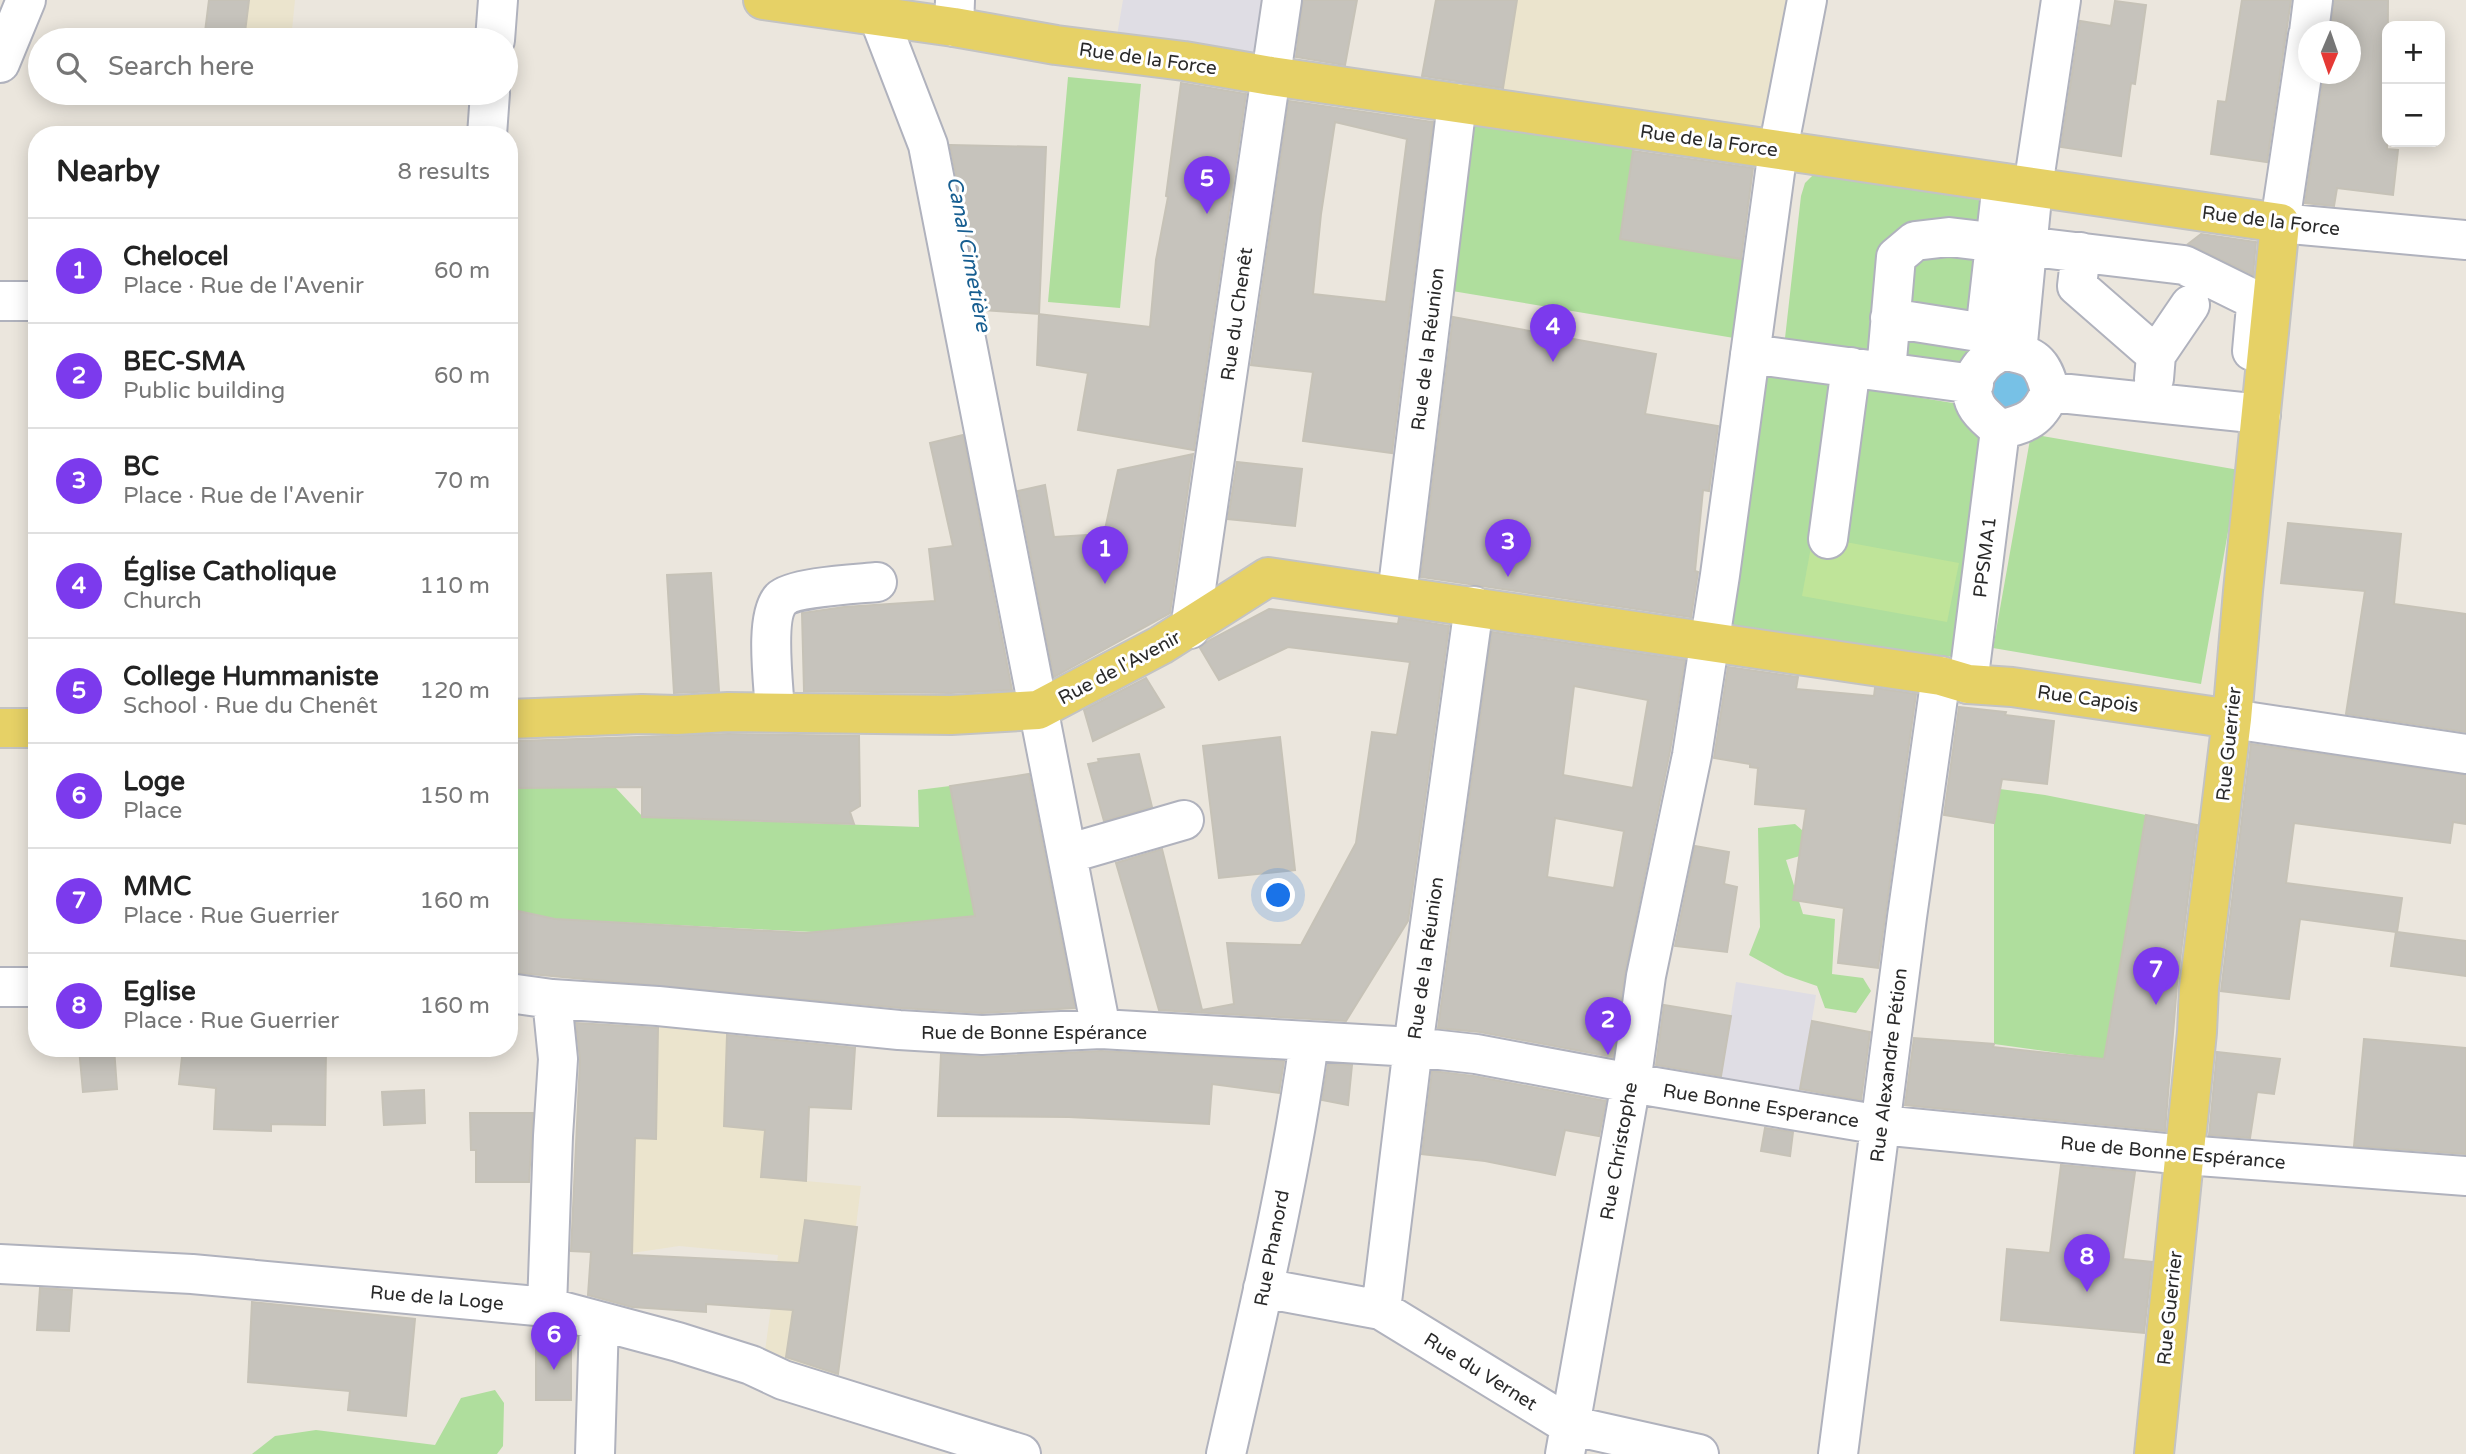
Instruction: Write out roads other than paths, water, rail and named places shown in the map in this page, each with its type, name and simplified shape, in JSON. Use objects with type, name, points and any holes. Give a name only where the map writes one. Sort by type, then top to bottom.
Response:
[{"type":"main road","name":"Rue de la Force","points":[[763,0],[879,18],[955,14],[1056,45],[1184,61],[1271,76],[2280,223]]},
{"type":"main road","name":"Rue Guerrier","points":[[2154,1454],[2197,1032],[2199,988],[2232,719],[2252,413],[2280,223]]},
{"type":"main road","name":"Rue de l'Avenir","points":[[518,719],[775,712],[951,715],[1038,710],[1190,629],[1269,577],[1710,642]]},
{"type":"main road","name":"Rue Capois","points":[[1710,642],[2232,719]]},
{"type":"main road","points":[[0,728],[28,728]]},
{"type":"street","points":[[0,63],[26,0]]},
{"type":"street","points":[[496,28],[498,0]]},
{"type":"street","name":"Rue du Chenêt","points":[[1190,629],[1282,0]]},
{"type":"street","name":"Rue Christophe","points":[[1567,1440],[1631,1083],[1646,976],[1692,755],[1778,150],[1807,0]]},
{"type":"street","points":[[1750,354],[1868,369],[1992,356],[2026,354],[2036,360],[2043,369],[2050,393],[2038,414],[2028,422],[2000,430],[1982,414],[1972,394],[1992,356],[2018,185],[2061,0]]},
{"type":"street","name":"Rue Guerrier","points":[[2310,21],[2313,0]]},
{"type":"street","points":[[879,18],[928,145],[1101,1029]]},
{"type":"street","name":"Rue Guerrier","points":[[2280,223],[2301,84]]},
{"type":"street","name":"Rue de la Réunion","points":[[1396,595],[1457,103]]},
{"type":"street","points":[[488,126],[489,105]]},
{"type":"street","name":"Rue de la Force","points":[[2280,223],[2466,240]]},
{"type":"street","points":[[1828,539],[1868,369],[1890,318],[1896,257],[1915,241],[1949,237],[2184,265],[2253,299],[2256,306],[2252,413],[2050,393]]},
{"type":"street","points":[[2081,252],[2077,286],[2156,355]]},
{"type":"street","points":[[0,301],[28,301]]},
{"type":"street","points":[[2152,402],[2156,355],[2190,305]]},
{"type":"street","points":[[1890,318],[1992,356]]},
{"type":"street","name":"PPSMA1","points":[[1954,680],[2000,430]]},
{"type":"street","points":[[775,712],[773,617],[782,599],[798,591],[877,582]]},
{"type":"street","name":"Rue de la Réunion","points":[[1381,1310],[1413,1047],[1474,606]]},
{"type":"street","name":"Rue Alexandre Pétion","points":[[1838,1454],[1907,917],[1954,680]]},
{"type":"street","name":"Rue Capois","points":[[2232,719],[2466,754]]},
{"type":"street","points":[[1067,854],[1184,820]]},
{"type":"street","points":[[0,987],[28,987]]},
{"type":"street","name":"Rue de Bonne Espérance","points":[[518,994],[900,1030],[982,1035],[1101,1029],[1413,1047],[1476,1054]]},
{"type":"street","points":[[547,1307],[558,1059],[552,999]]},
{"type":"street","name":"Rue Phanord","points":[[1226,1454],[1264,1288],[1301,1096],[1308,1042]]},
{"type":"street","name":"Rue Bonne Esperance","points":[[1476,1054],[1881,1125]]},
{"type":"street","name":"Rue de Bonne Espérance","points":[[1881,1125],[2185,1155],[2466,1176]]},
{"type":"street","name":"Rue de la Loge","points":[[0,1264],[192,1274],[547,1307],[751,1365],[783,1380],[1021,1454]]},
{"type":"street","name":"Rue du Vernet","points":[[1264,1288],[1381,1310],[1567,1440],[1699,1454]]},
{"type":"street","points":[[595,1454],[599,1321]]},
{"type":"water","points":[[1989,362],[2046,372],[2000,430],[1982,371]]},
{"type":"place","name":"College Hummaniste","points":[[1207,214]]},
{"type":"place","name":"Église Catholique","points":[[1553,362]]},
{"type":"place","name":"BC","points":[[1508,577]]},
{"type":"place","name":"Chelocel","points":[[1105,584]]},
{"type":"place","name":"MMC","points":[[2156,1005]]},
{"type":"place","name":"BEC-SMA","points":[[1608,1055]]},
{"type":"place","name":"Eglise","points":[[2087,1292]]},
{"type":"place","name":"Loge","points":[[554,1370]]},
{"type":"water label","name":"Canal Cimetière","points":[[969,254]]}]
